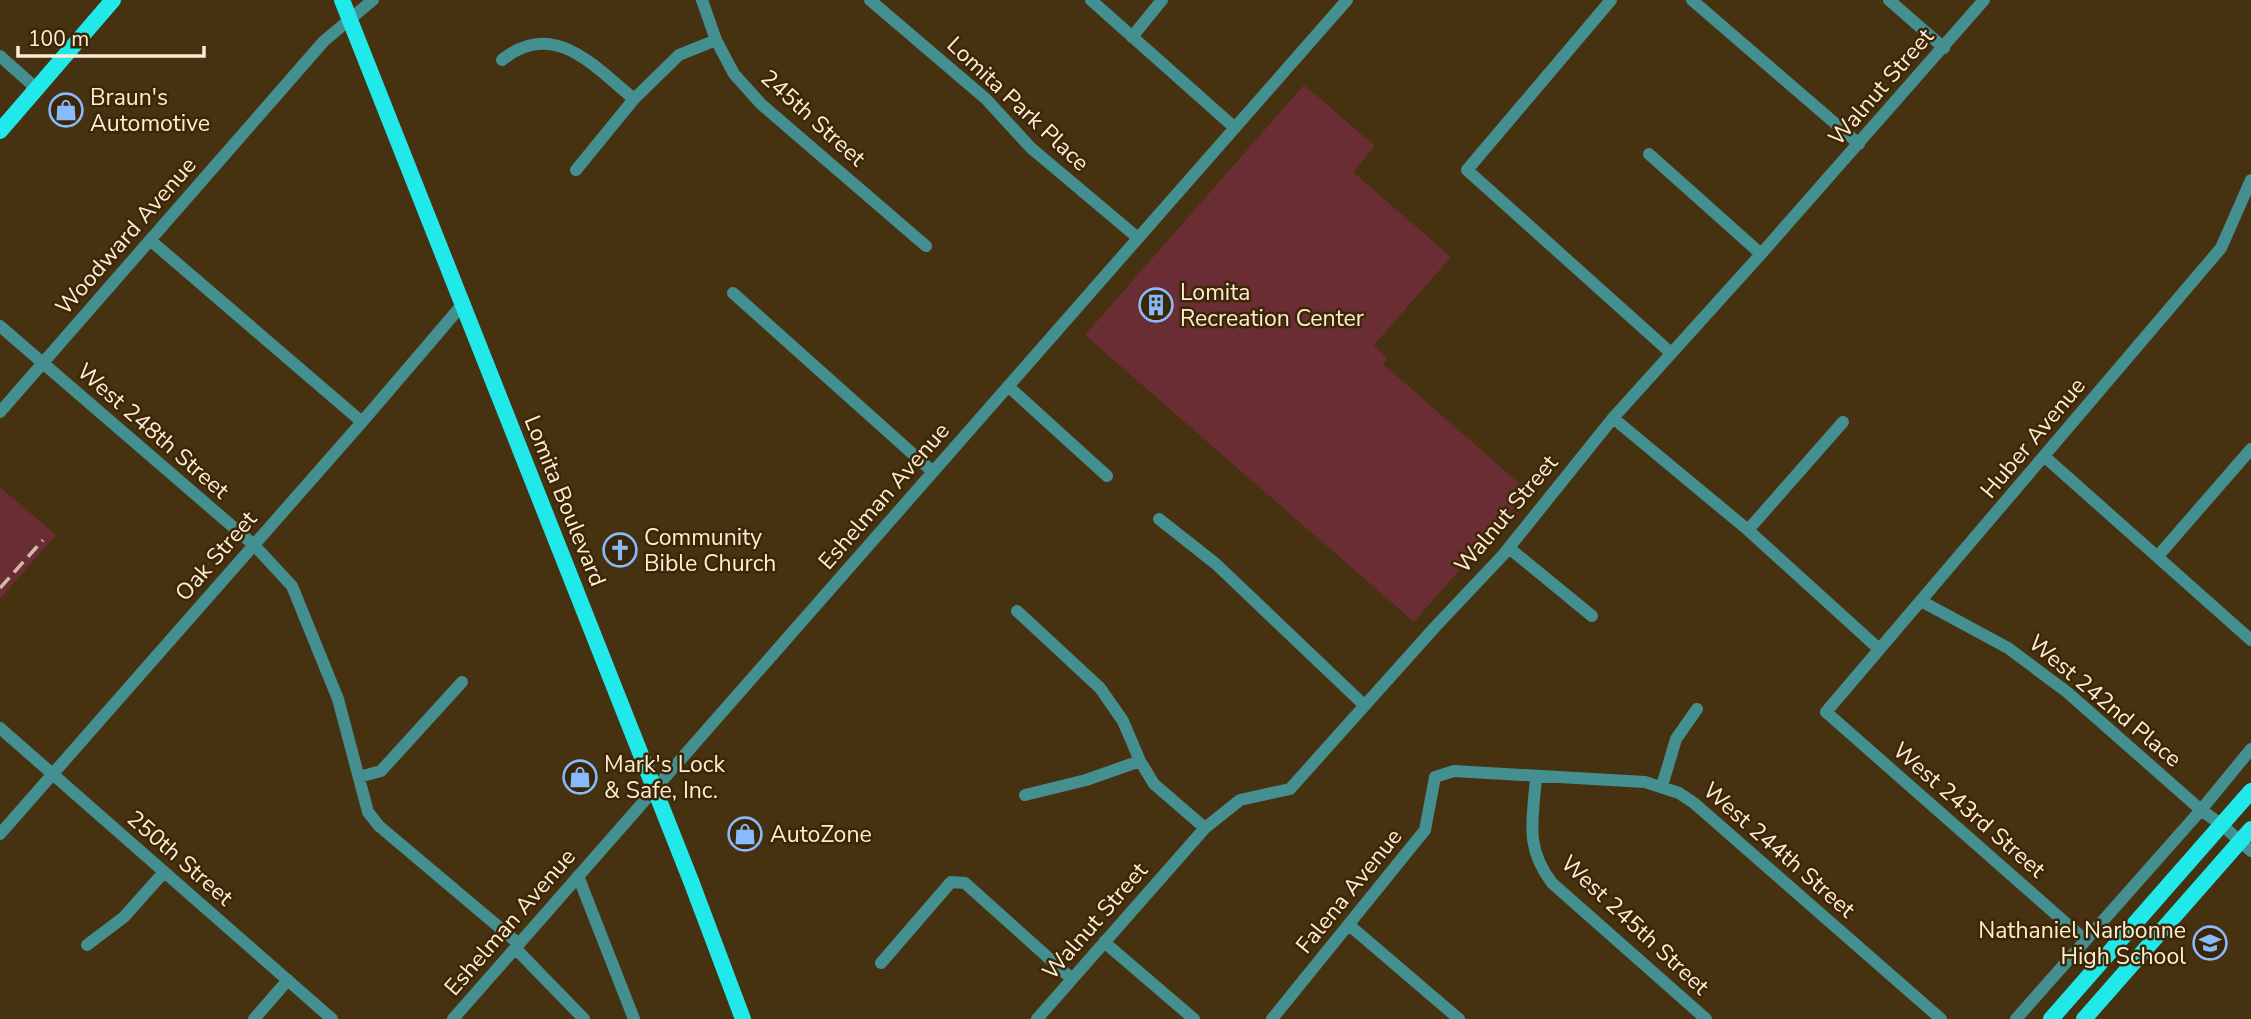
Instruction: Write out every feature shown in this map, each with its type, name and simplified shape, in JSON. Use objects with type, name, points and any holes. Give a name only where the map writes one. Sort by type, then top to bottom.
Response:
[{"type":"main road","points":[[0,131],[114,0]]},
{"type":"main road","name":"Lomita Boulevard","points":[[342,0],[691,881],[743,1019]]},
{"type":"main road","points":[[2051,1019],[2251,791]]},
{"type":"main road","points":[[2084,1019],[2248,840]]},
{"type":"street","name":"Woodward Avenue","points":[[0,412],[324,41],[373,0]]},
{"type":"street","name":"245th Street","points":[[702,0],[716,40],[734,74],[761,104],[926,246]]},
{"type":"street","name":"Lomita Park Place","points":[[870,0],[986,99],[1031,148],[1138,238]]},
{"type":"street","points":[[1091,0],[1235,128]]},
{"type":"street","points":[[1132,37],[1162,0]]},
{"type":"street","name":"Eshelman Avenue","points":[[453,1019],[1347,0]]},
{"type":"street","points":[[1611,0],[1466,170],[1671,353]]},
{"type":"street","points":[[1692,0],[1859,144]]},
{"type":"street","points":[[1889,0],[1945,46]]},
{"type":"street","name":"Walnut Street","points":[[1037,1019],[1205,828],[1240,800],[1290,789],[1509,548],[1613,418],[1859,144],[1984,0]]},
{"type":"street","points":[[576,170],[634,99],[679,55],[716,40]]},
{"type":"street","points":[[502,60],[516,48],[549,43],[581,55],[634,99]]},
{"type":"street","points":[[0,56],[37,89]]},
{"type":"street","points":[[1649,154],[1760,254]]},
{"type":"street","name":"Huber Avenue","points":[[1826,712],[2221,248],[2251,180]]},
{"type":"street","points":[[150,240],[362,422]]},
{"type":"street","points":[[733,293],[933,472]]},
{"type":"street","name":"Oak Street","points":[[0,834],[362,422],[462,304]]},
{"type":"street","name":"West 248th Street","points":[[0,327],[254,545],[292,586],[338,699],[368,811],[379,826],[517,946],[584,1019]]},
{"type":"street","points":[[1009,386],[1107,476]]},
{"type":"street","points":[[1613,418],[1748,530],[1879,649]]},
{"type":"street","points":[[1748,530],[1843,422]]},
{"type":"street","points":[[2158,556],[2251,449]]},
{"type":"street","points":[[2045,457],[2251,640]]},
{"type":"street","points":[[1159,519],[1216,564],[1364,705]]},
{"type":"street","points":[[1509,548],[1592,616]]},
{"type":"street","name":"West 242nd Place","points":[[1921,601],[2008,648],[2067,692],[2201,810],[2248,840]]},
{"type":"street","points":[[1017,611],[1100,688],[1123,721],[1140,761],[1154,784],[1205,828]]},
{"type":"street","points":[[359,777],[381,771],[462,682]]},
{"type":"street","points":[[1662,786],[1676,739],[1697,709]]},
{"type":"street","name":"West 243rd Street","points":[[1826,712],[2085,940]]},
{"type":"street","name":"250th Street","points":[[0,728],[332,1019]]},
{"type":"street","points":[[2016,1019],[2201,810],[2251,749]]},
{"type":"street","points":[[1025,795],[1086,780],[1140,761]]},
{"type":"street","name":"West 244th Street","points":[[1435,777],[1454,771],[1645,782],[1679,793],[1694,803],[1941,1019]]},
{"type":"street","name":"Falena Avenue","points":[[1272,1019],[1425,830],[1435,777]]},
{"type":"street","name":"West 245th Street","points":[[1536,777],[1531,840],[1545,874],[1706,1019]]},
{"type":"street","points":[[87,945],[124,917],[164,872]]},
{"type":"street","points":[[578,876],[634,1019]]},
{"type":"street","points":[[881,963],[951,883],[965,883],[1072,979]]},
{"type":"street","points":[[1349,925],[1460,1019]]},
{"type":"street","points":[[1104,942],[1194,1019]]},
{"type":"street","points":[[254,1019],[288,980]]},
{"type":"shaded area","points":[[1304,85],[1375,146],[1353,172],[1451,257],[1374,345],[1387,358],[1383,364],[1528,491],[1414,622],[1085,335]]},
{"type":"shaded area","points":[[0,487],[56,535],[0,599]]},
{"type":"railway","points":[[0,588],[43,540]]},
{"type":"place","name":"Braun's Automotive","points":[[66,110]]},
{"type":"place","name":"Lomita Recreation Center","points":[[1156,305]]},
{"type":"place","name":"Community Bible Church","points":[[620,550]]},
{"type":"place","name":"Mark's Lock & Safe, Inc.","points":[[580,777]]},
{"type":"place","name":"AutoZone","points":[[745,834]]},
{"type":"place","name":"Nathaniel Narbonne High School","points":[[2210,943]]}]
